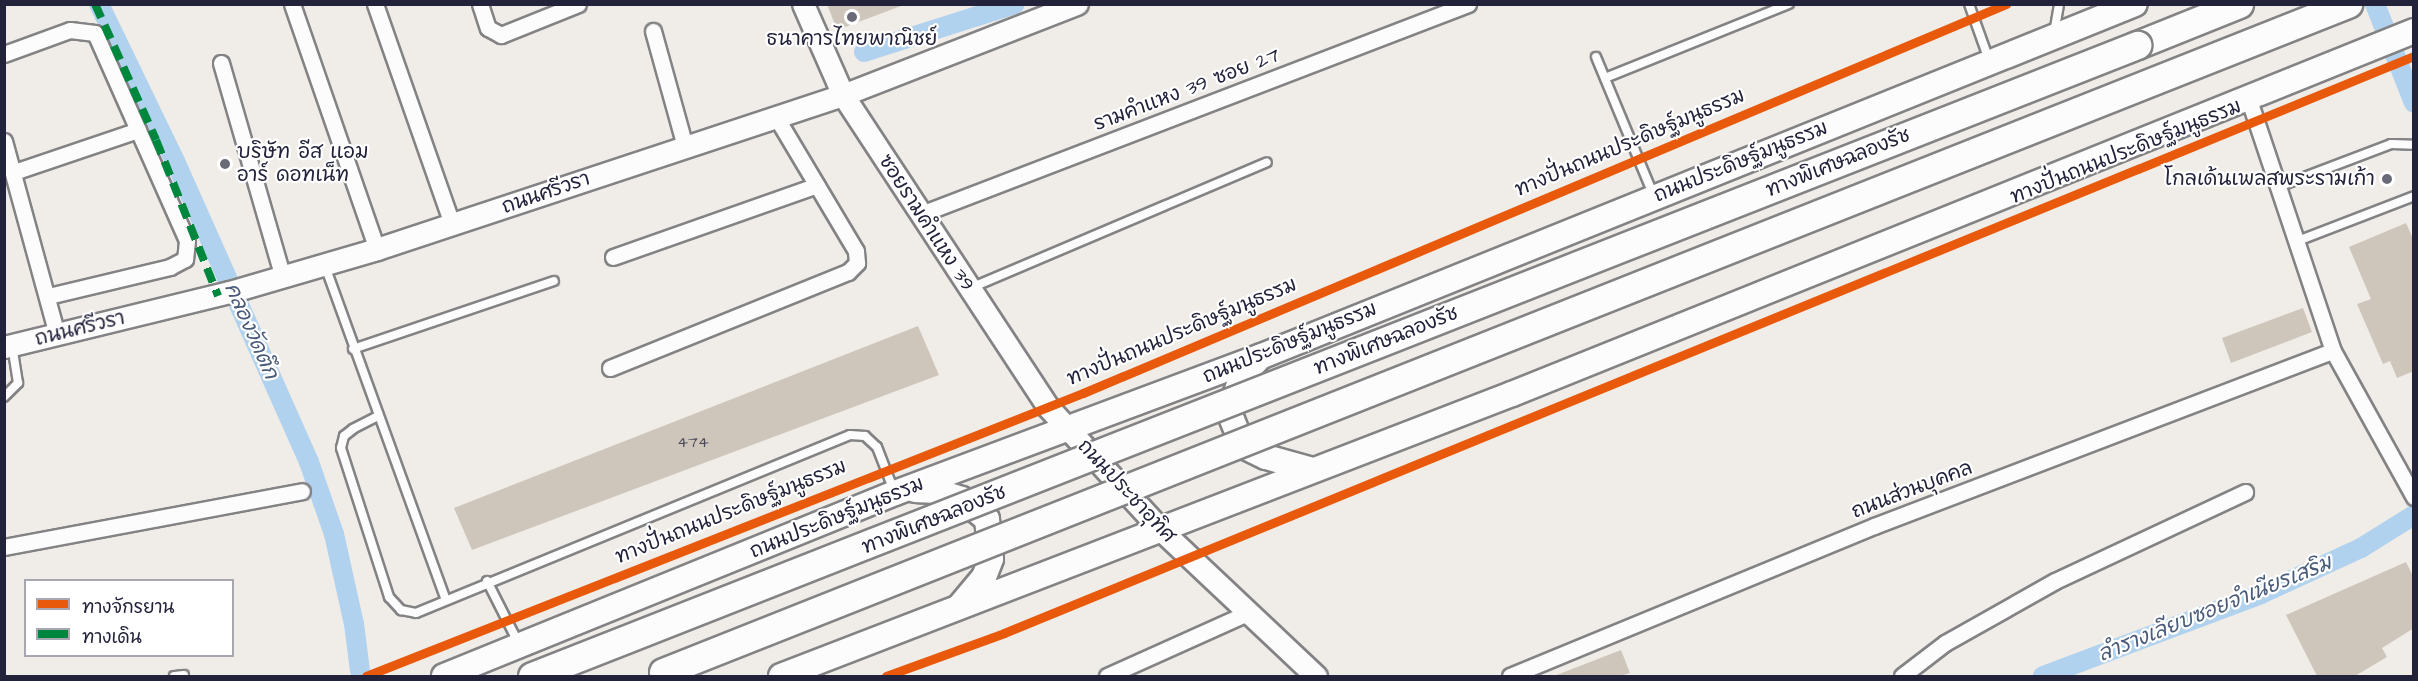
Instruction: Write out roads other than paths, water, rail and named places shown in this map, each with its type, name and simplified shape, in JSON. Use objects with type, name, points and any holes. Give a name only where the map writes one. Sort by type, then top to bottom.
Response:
[{"type":"highway","name":"ทางพิเศษฉลองรัช","points":[[532,676],[2239,4]]},
{"type":"highway","name":"ทางพิเศษฉลองรัช","points":[[651,676],[2348,4]]},
{"type":"main road","name":"ถนนประดิษฐ์มนูธรรม","points":[[444,676],[899,492],[1262,356],[2135,4]]},
{"type":"main road","points":[[781,676],[1161,530],[1309,470],[1512,394],[2410,32]]},
{"type":"main road","points":[[1262,356],[1242,376],[1229,412],[1243,446],[1266,457],[1309,470]]},
{"type":"main road","points":[[899,492],[948,493],[963,499],[987,519],[991,559],[984,577],[957,609]]},
{"type":"street","points":[[292,4],[377,249]]},
{"type":"street","points":[[375,4],[452,224]]},
{"type":"street","points":[[480,4],[488,28],[501,36],[571,6]]},
{"type":"street","name":"ซอยรามคำแหง 39","points":[[803,4],[843,95],[1033,386],[1068,429]]},
{"type":"street","name":"ถนนศรีวรา","points":[[8,347],[234,292],[377,249],[843,95],[1077,4]]},
{"type":"street","name":"รามคำแหง 39 ซอย 27","points":[[921,214],[1468,4]]},
{"type":"street","points":[[4,54],[70,30],[95,33],[187,241],[185,259],[170,267],[48,296]]},
{"type":"street","points":[[653,31],[686,146]]},
{"type":"street","points":[[221,63],[283,278]]},
{"type":"street","points":[[2248,98],[2333,351],[2414,497]]},
{"type":"street","points":[[610,368],[848,272],[857,263],[856,251],[776,117]]},
{"type":"street","points":[[14,172],[138,130]]},
{"type":"street","points":[[4,141],[57,335]]},
{"type":"street","points":[[613,256],[817,185]]},
{"type":"street","name":"ถนนส่วนบุคคล","points":[[1510,676],[1874,526],[2333,351]]},
{"type":"street","name":"ถนนประชาอุทิศ","points":[[1068,429],[1161,530],[1316,676]]},
{"type":"street","points":[[4,547],[302,491]]},
{"type":"street","points":[[1902,676],[1945,643],[2055,581],[2246,492]]},
{"type":"street","points":[[1107,676],[1247,613]]},
{"type":"lane","points":[[1605,78],[1789,4]]},
{"type":"lane","points":[[1969,4],[1990,63]]},
{"type":"lane","points":[[2053,37],[2059,4]]},
{"type":"lane","points":[[1596,57],[1654,197]]},
{"type":"lane","points":[[2277,187],[2391,144],[2414,145]]},
{"type":"lane","points":[[969,289],[1267,162]]},
{"type":"lane","points":[[2295,242],[2414,196]]},
{"type":"lane","points":[[324,266],[446,600]]},
{"type":"lane","points":[[353,349],[554,281]]},
{"type":"lane","points":[[4,397],[18,383],[8,347]]},
{"type":"lane","points":[[378,416],[352,429],[344,436],[341,448],[389,597],[401,610],[416,613],[487,581],[850,435],[865,436],[877,447],[899,492]]},
{"type":"lane","points":[[487,581],[520,646]]},
{"type":"lane","points":[[174,676],[184,675]]},
{"type":"waterway","name":"คลองวัดตึก","points":[[99,4],[175,161],[309,462],[334,534],[354,624],[360,671]]},
{"type":"waterway","points":[[864,52],[1015,4]]},
{"type":"waterway","points":[[2375,4],[2414,103]]},
{"type":"waterway","name":"ลำรางเลียบซอยจำเนียรเสริม","points":[[2043,676],[2261,594],[2361,548],[2414,515]]},
{"type":"place","name":"ธนาคารไทยพาณิชย์","points":[[852,17]]},
{"type":"place","name":"บริษัท อีส แอม อาร์ ดอทเน็ท","points":[[225,164]]},
{"type":"place","name":"โกลเด้นเพลสพระรามเก้า","points":[[2387,179]]}]
